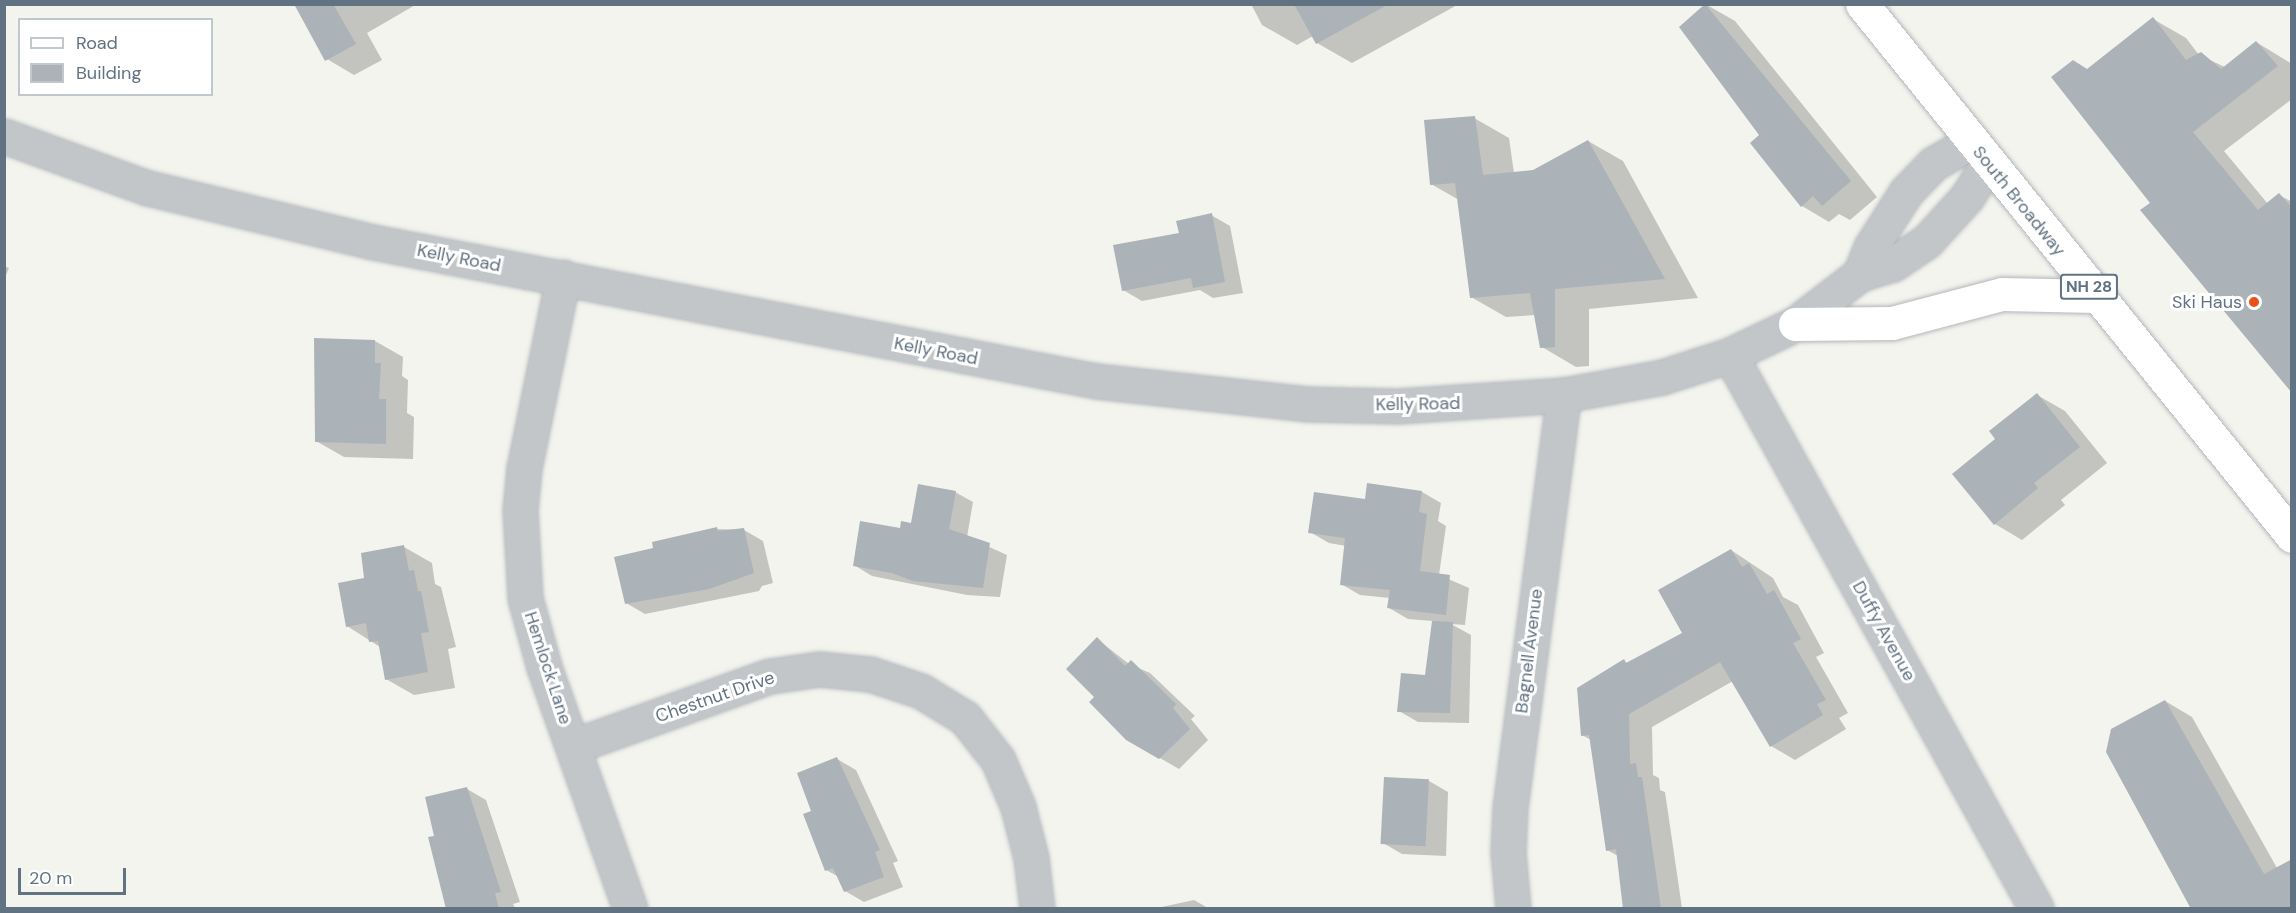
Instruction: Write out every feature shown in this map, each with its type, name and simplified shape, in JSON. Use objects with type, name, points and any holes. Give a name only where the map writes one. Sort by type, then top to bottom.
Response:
[{"type":"main road","name":"South Broadway","points":[[1862,4],[1979,153],[2292,537]]},
{"type":"main road","points":[[1796,324],[1892,323],[2002,294],[2096,296]]},
{"type":"street","name":"Kelly Road","points":[[4,136],[148,188],[240,213],[981,360],[1201,395],[1307,404],[1398,406],[1564,394],[1662,377],[1730,355],[1796,324],[1860,274],[1893,264],[1927,241],[1967,197],[1979,153],[1933,164],[1906,192],[1871,247],[1860,274]]},
{"type":"street","name":"Hemlock Lane","points":[[563,277],[524,468],[521,555],[535,640],[630,909]]},
{"type":"street","name":"Duffy Avenue","points":[[1730,355],[2036,909]]},
{"type":"street","name":"Bagnell Avenue","points":[[1513,909],[1508,852],[1510,808],[1564,394]]},
{"type":"street","name":"Chestnut Drive","points":[[574,746],[770,676],[819,669],[870,674],[921,690],[964,718],[998,760],[1029,848],[1037,909]]},
{"type":"building","points":[[294,4],[333,4],[356,44],[325,61]]},
{"type":"building","points":[[1294,4],[1389,4],[1316,44]]},
{"type":"building","points":[[1705,4],[1851,181],[1822,206],[1813,196],[1801,207],[1750,143],[1759,135],[1679,27]]},
{"type":"building","points":[[2153,17],[2186,60],[2201,52],[2221,69],[2256,41],[2278,66],[2193,132],[2258,210],[2279,193],[2292,208],[2292,393],[2140,210],[2150,203],[2051,77],[2073,60],[2087,69]]},
{"type":"building","points":[[1475,116],[1483,175],[1533,170],[1588,140],[1665,279],[1555,289],[1555,347],[1540,348],[1530,293],[1470,298],[1455,183],[1430,185],[1424,120]]},
{"type":"building","points":[[1212,213],[1225,282],[1193,288],[1191,278],[1122,291],[1113,245],[1179,233],[1176,221]]},
{"type":"building","points":[[314,338],[375,340],[375,363],[381,363],[379,399],[386,399],[386,444],[315,442]]},
{"type":"building","points":[[2037,393],[2080,447],[2034,483],[2038,488],[1994,525],[1952,474],[1995,439],[1989,431]]},
{"type":"building","points":[[1367,483],[1422,491],[1419,512],[1427,514],[1420,571],[1450,575],[1446,615],[1387,608],[1390,590],[1340,585],[1345,538],[1308,533],[1314,492],[1365,499]]},
{"type":"building","points":[[918,484],[956,491],[949,529],[990,543],[983,588],[913,581],[892,573],[853,566],[860,521],[900,528],[901,521],[911,523]]},
{"type":"building","points":[[717,527],[718,531],[744,528],[754,573],[709,589],[625,604],[614,557],[653,548],[652,542]]},
{"type":"building","points":[[404,545],[409,571],[414,570],[418,591],[421,591],[429,632],[421,633],[428,672],[385,680],[378,641],[369,642],[366,623],[346,627],[338,583],[364,578],[361,553]]},
{"type":"building","points":[[1731,549],[1742,567],[1749,563],[1767,594],[1774,590],[1801,639],[1793,643],[1826,700],[1817,704],[1823,715],[1770,747],[1720,662],[1629,714],[1630,764],[1636,763],[1638,777],[1642,777],[1661,909],[1623,909],[1616,849],[1606,851],[1589,735],[1581,736],[1577,688],[1624,659],[1626,663],[1682,633],[1658,590]]},
{"type":"building","points":[[1432,621],[1453,622],[1450,713],[1397,712],[1401,673],[1425,675]]},
{"type":"building","points":[[1097,637],[1125,666],[1131,660],[1176,704],[1173,708],[1190,729],[1159,759],[1126,740],[1089,702],[1094,697],[1066,669]]},
{"type":"building","points":[[2165,700],[2264,874],[2292,859],[2292,909],[2191,909],[2106,752],[2111,729]]},
{"type":"building","points":[[837,757],[880,850],[875,852],[884,877],[844,892],[833,868],[825,871],[803,814],[811,811],[797,773]]},
{"type":"building","points":[[1384,777],[1429,779],[1425,846],[1380,844]]},
{"type":"building","points":[[467,787],[501,892],[495,893],[499,909],[446,909],[428,837],[434,836],[425,797]]},
{"type":"place","name":"Ski Haus","points":[[2254,302]]}]
